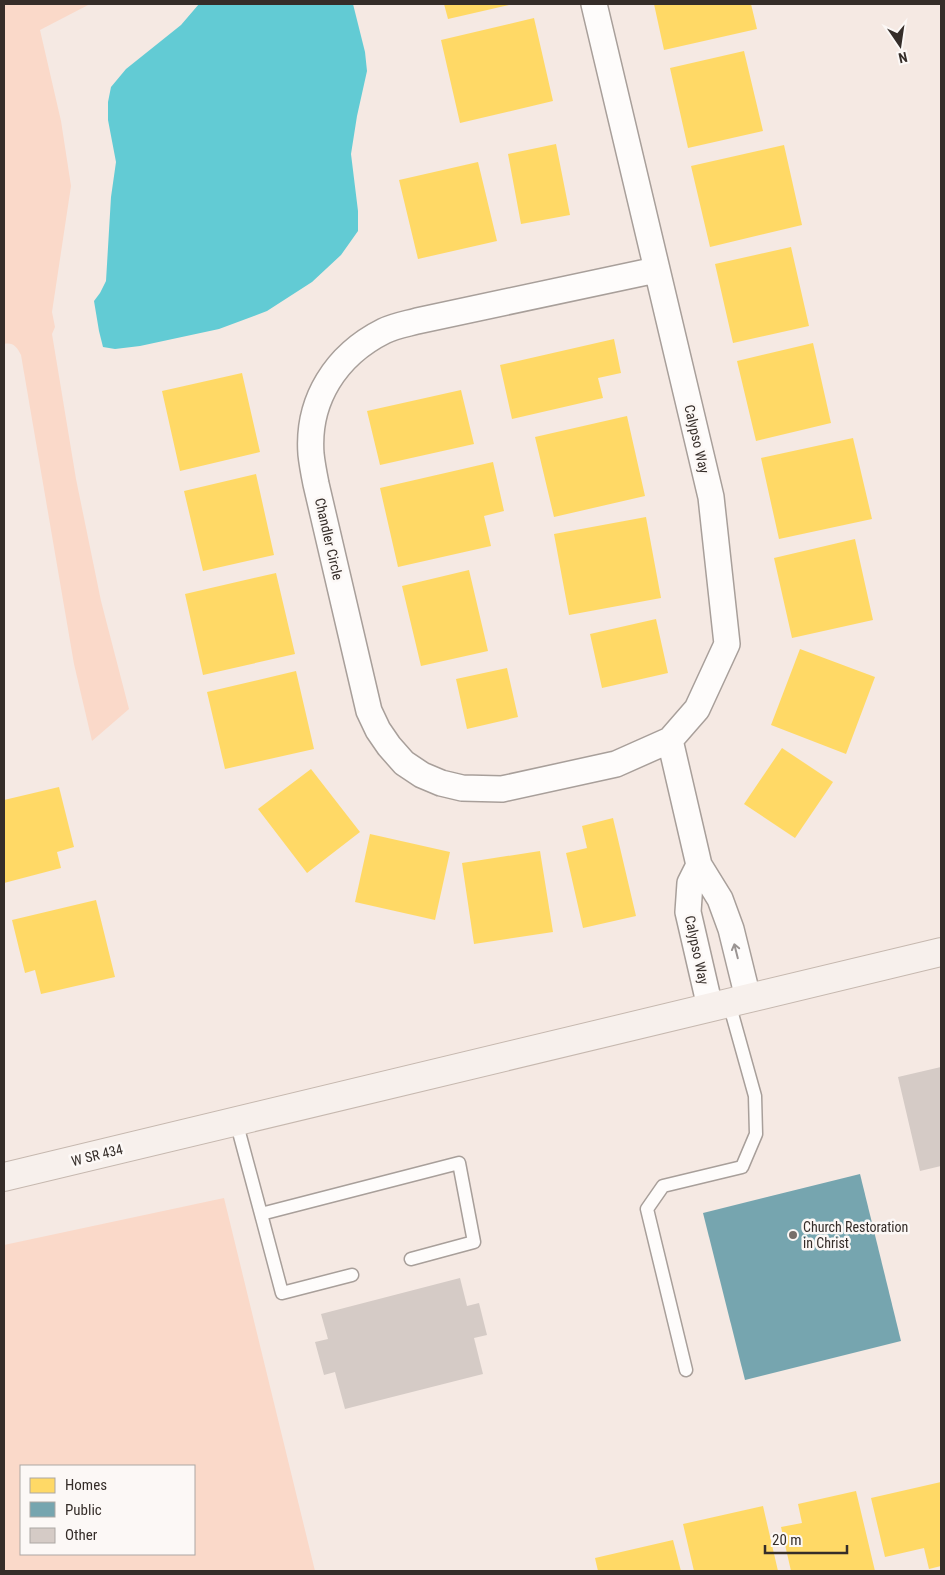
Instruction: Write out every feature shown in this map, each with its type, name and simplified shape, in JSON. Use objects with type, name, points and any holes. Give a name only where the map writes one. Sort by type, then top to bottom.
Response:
[{"type":"main road","name":"W SR 434","points":[[4,1177],[941,952]]},
{"type":"street","name":"Calypso Way","points":[[594,4],[711,497],[727,644],[697,709],[670,740]]},
{"type":"street","name":"Chandler Circle","points":[[656,270],[417,321],[386,330],[364,343],[344,360],[330,376],[321,392],[315,409],[312,425],[311,453],[316,484],[369,711],[378,730],[404,763],[422,775],[441,783],[462,788],[502,789],[616,764],[670,740]]},
{"type":"street","points":[[670,740],[699,865],[720,898],[731,929],[729,1002]]},
{"type":"street","name":"Calypso Way","points":[[699,865],[690,883],[688,912],[729,1002]]},
{"type":"lane","points":[[686,1370],[647,1209],[663,1186],[742,1167],[756,1134],[755,1096],[729,1002]]},
{"type":"lane","points":[[236,1121],[282,1293],[352,1275]]},
{"type":"lane","points":[[261,1214],[459,1163],[474,1242],[412,1258]]},
{"type":"shaded area","points":[[4,4],[90,4],[40,30],[61,121],[71,186],[52,312],[55,327],[52,334],[76,479],[101,601],[129,709],[92,741],[74,664],[21,355],[14,346],[4,344]]},
{"type":"shaded area","points":[[224,1198],[315,1571],[4,1571],[4,1245]]},
{"type":"water","points":[[199,4],[353,4],[365,52],[367,71],[351,154],[358,211],[358,231],[341,255],[312,282],[267,311],[219,329],[140,346],[115,349],[103,347],[94,301],[106,281],[111,197],[116,162],[108,120],[108,102],[111,87],[126,69],[181,25]]},
{"type":"building: Homes","points":[[444,4],[509,4],[509,5],[448,19]]},
{"type":"building: Homes","points":[[654,4],[751,4],[757,29],[664,50]]},
{"type":"building: Homes","points":[[534,18],[553,101],[460,123],[441,40]]},
{"type":"building: Homes","points":[[744,51],[763,131],[688,148],[670,68]]},
{"type":"building: Homes","points":[[556,144],[570,215],[521,224],[508,154]]},
{"type":"building: Homes","points":[[784,145],[802,225],[710,247],[691,166]]},
{"type":"building: Homes","points":[[478,162],[497,241],[418,259],[399,180]]},
{"type":"building: Homes","points":[[791,247],[809,326],[733,343],[715,264]]},
{"type":"building: Homes","points":[[614,339],[621,373],[598,378],[603,398],[512,419],[500,365]]},
{"type":"building: Homes","points":[[813,343],[831,423],[756,441],[737,361]]},
{"type":"building: Homes","points":[[242,373],[260,452],[180,471],[162,391]]},
{"type":"building: Homes","points":[[461,390],[474,444],[380,465],[367,411]]},
{"type":"building: Homes","points":[[627,416],[645,496],[554,517],[535,437]]},
{"type":"building: Homes","points":[[853,438],[872,519],[779,539],[761,458]]},
{"type":"building: Homes","points":[[493,462],[504,511],[484,516],[491,546],[398,567],[380,488]]},
{"type":"building: Homes","points":[[256,474],[274,555],[203,571],[184,491]]},
{"type":"building: Homes","points":[[646,517],[661,598],[569,615],[554,534]]},
{"type":"building: Homes","points":[[855,539],[873,620],[792,638],[774,558]]},
{"type":"building: Homes","points":[[469,570],[488,651],[421,666],[402,586]]},
{"type":"building: Homes","points":[[276,573],[295,654],[203,675],[185,594]]},
{"type":"building: Homes","points":[[656,619],[668,673],[602,688],[590,634]]},
{"type":"building: Homes","points":[[800,649],[875,677],[846,754],[771,725]]},
{"type":"building: Homes","points":[[507,668],[518,717],[467,729],[456,679]]},
{"type":"building: Homes","points":[[296,671],[314,749],[225,769],[207,692]]},
{"type":"building: Homes","points":[[782,748],[833,782],[795,838],[744,804]]},
{"type":"building: Homes","points":[[311,769],[360,832],[307,873],[258,809]]},
{"type":"building: Homes","points":[[59,787],[74,847],[57,852],[61,868],[4,883],[4,800]]},
{"type":"building: Homes","points":[[613,818],[636,916],[583,928],[566,853],[587,848],[582,826]]},
{"type":"building: Homes","points":[[370,834],[450,852],[435,920],[355,902]]},
{"type":"building: Homes","points":[[540,851],[553,932],[474,944],[462,863]]},
{"type":"building: Homes","points":[[96,900],[115,977],[41,994],[35,970],[25,973],[12,920]]},
{"type":"building: Homes","points":[[941,1482],[941,1566],[929,1569],[924,1548],[885,1557],[871,1498]]},
{"type":"building: Homes","points":[[856,1491],[875,1571],[791,1571],[781,1527],[802,1523],[798,1504]]},
{"type":"building: Homes","points":[[763,1506],[778,1571],[694,1571],[683,1524]]},
{"type":"building: Homes","points":[[673,1540],[681,1571],[598,1571],[595,1558]]},
{"type":"building: Public","points":[[860,1174],[901,1341],[745,1380],[703,1213]]},
{"type":"building: Other","points":[[941,1067],[941,1166],[920,1171],[898,1077]]},
{"type":"building: Other","points":[[460,1278],[467,1306],[479,1303],[487,1335],[474,1338],[483,1374],[345,1409],[335,1372],[324,1375],[315,1342],[328,1339],[321,1314]]},
{"type":"place","name":"Church Restoration in Christ","points":[[793,1235]]}]
